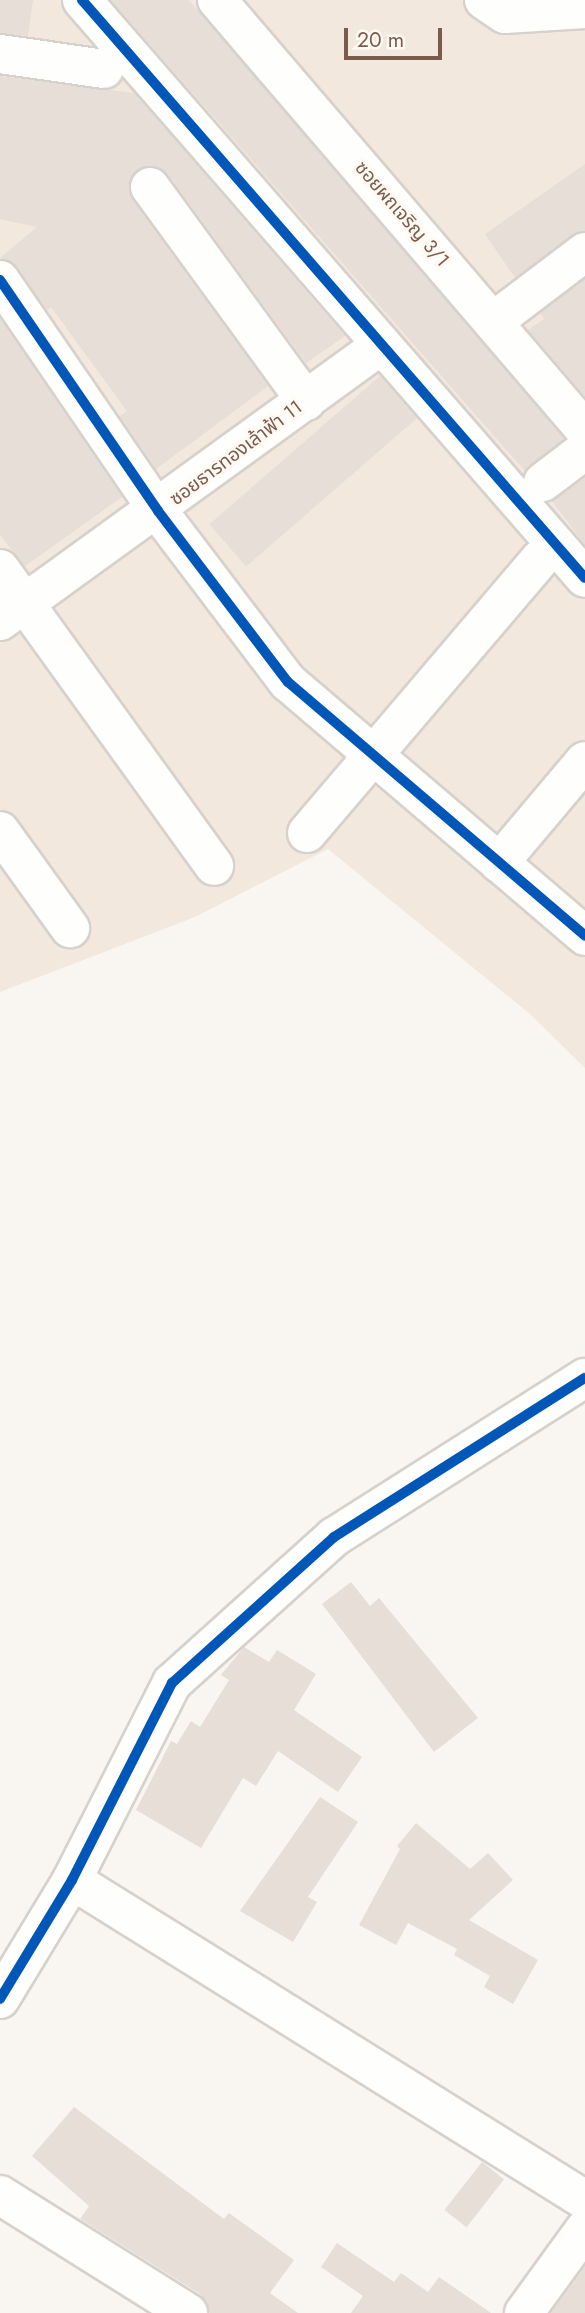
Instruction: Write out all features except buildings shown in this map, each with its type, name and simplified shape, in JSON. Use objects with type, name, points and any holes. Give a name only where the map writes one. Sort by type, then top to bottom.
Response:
[{"type":"street","points":[[82,0],[585,578]]},
{"type":"street","points":[[484,0],[505,14],[585,9]]},
{"type":"street","name":"ซอยผถเจริญ 3/1","points":[[234,5],[585,430]]},
{"type":"street","points":[[0,54],[104,69]]},
{"type":"street","points":[[150,187],[306,401]]},
{"type":"street","points":[[494,321],[585,252]]},
{"type":"street","points":[[0,280],[158,511],[288,682],[585,936]]},
{"type":"street","name":"ซอยธารทองเล้าฟ้า 11","points":[[13,612],[158,511],[367,355]]},
{"type":"street","points":[[543,482],[585,450]]},
{"type":"street","points":[[307,833],[370,753],[540,559]]},
{"type":"street","points":[[0,569],[13,612],[214,866]]},
{"type":"street","points":[[499,863],[585,761]]},
{"type":"street","points":[[0,831],[70,928]]},
{"type":"street","points":[[0,1999],[72,1880],[172,1684],[334,1537],[585,1378]]},
{"type":"street","points":[[72,1880],[585,2200]]},
{"type":"street","points":[[0,2195],[188,2313]]},
{"type":"street","points":[[524,2313],[585,2229]]},
{"type":"shaded area","points":[[0,0],[585,0],[585,1068],[530,1014],[328,849],[195,917],[0,992]]},
{"type":"cycle path","points":[[82,0],[585,578]]},
{"type":"cycle path","points":[[0,280],[158,511],[288,682],[585,936]]},
{"type":"cycle path","points":[[0,1999],[72,1880],[172,1683],[334,1537],[585,1378]]}]
